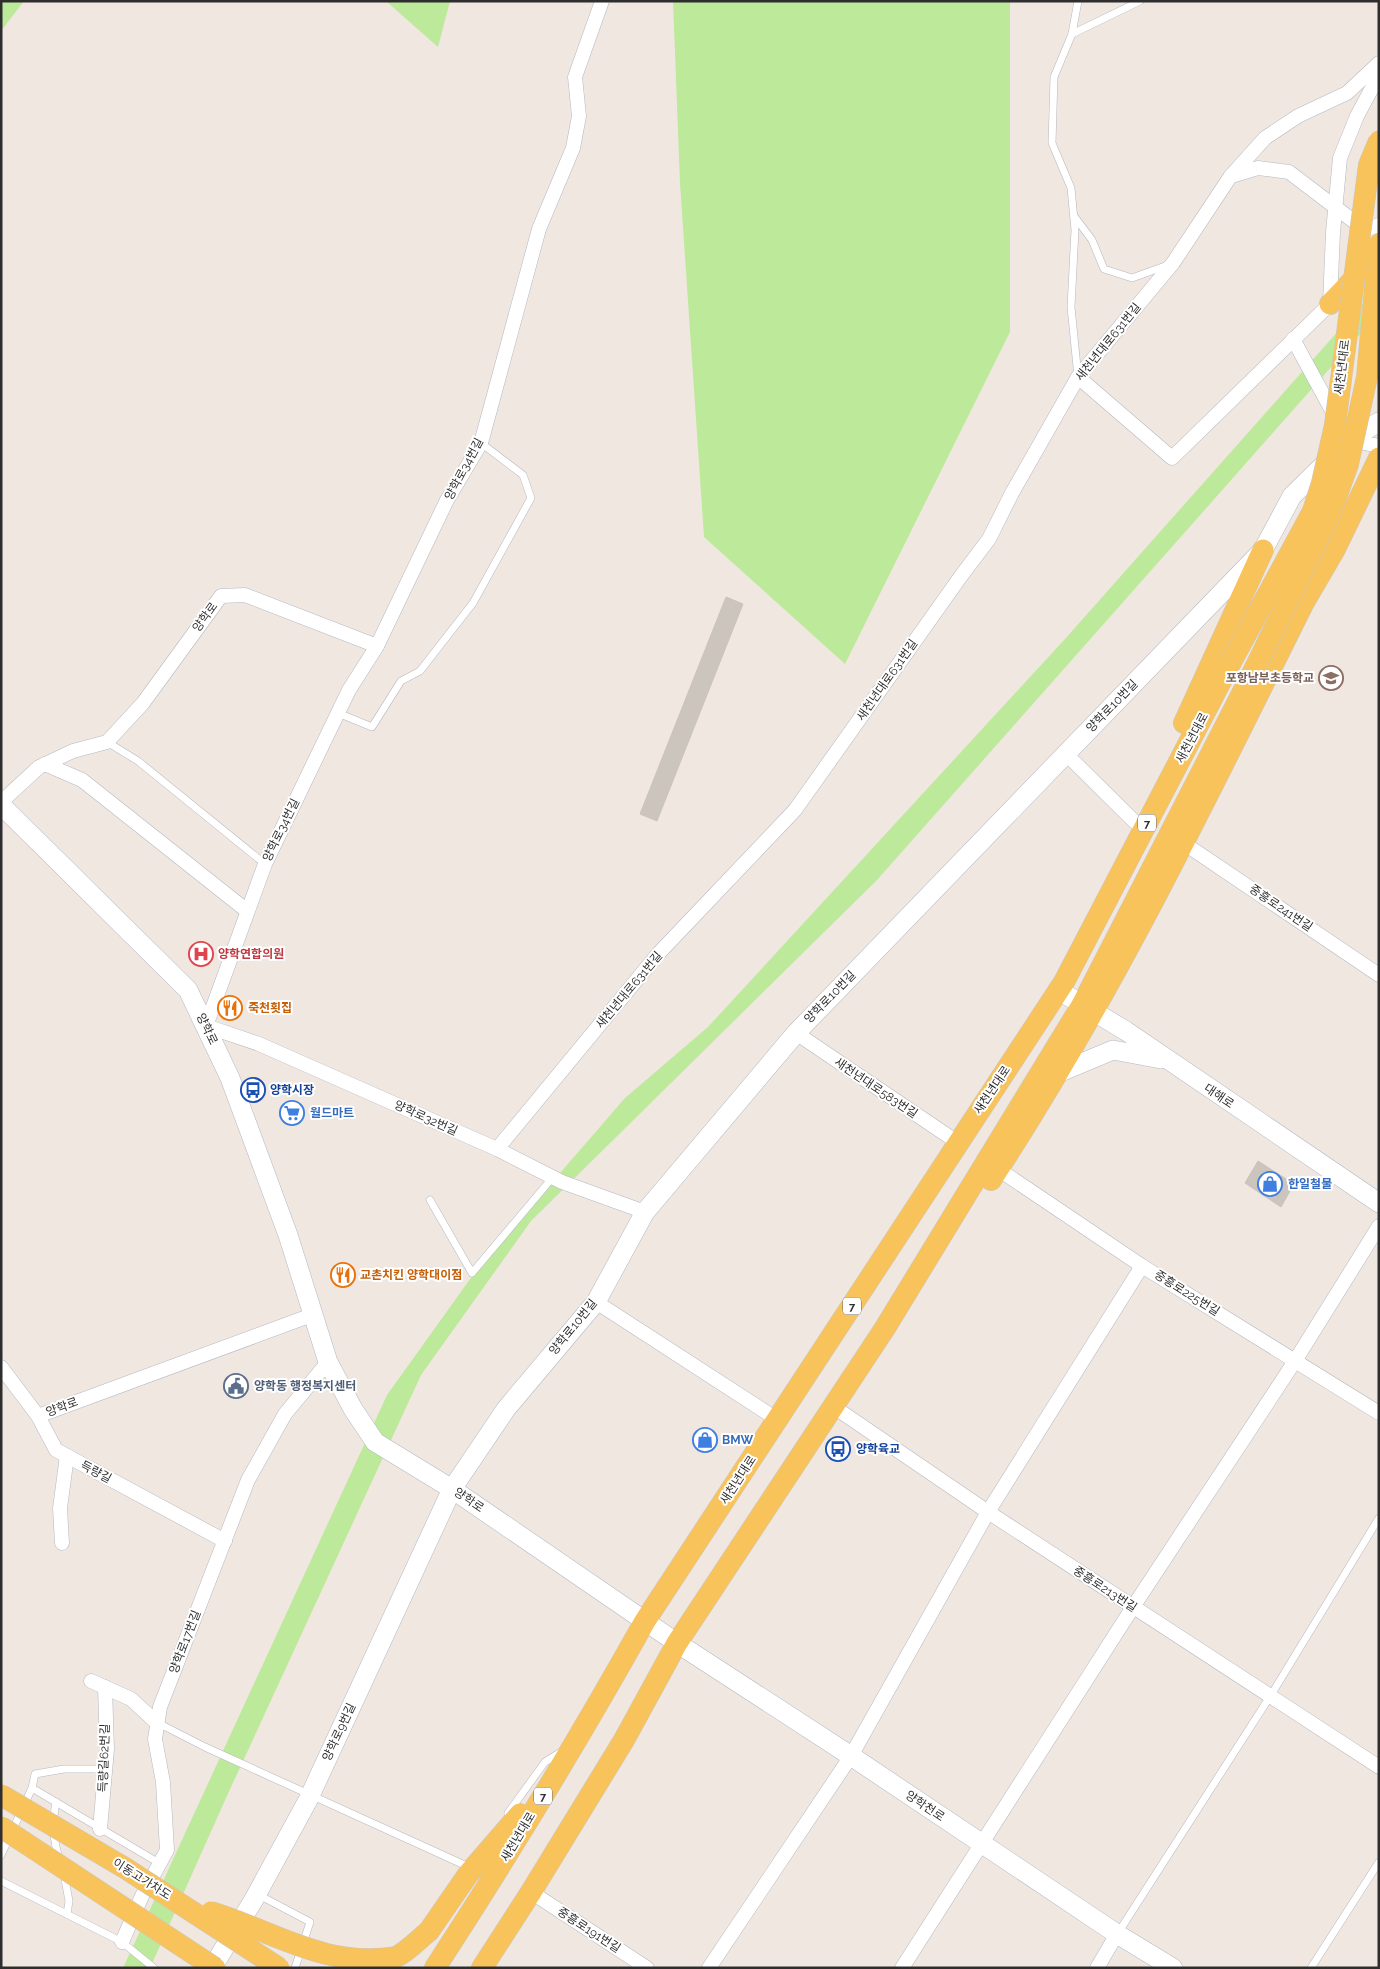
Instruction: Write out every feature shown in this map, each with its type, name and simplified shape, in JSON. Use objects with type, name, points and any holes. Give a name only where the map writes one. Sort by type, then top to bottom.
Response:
[{"type":"main road","name":"새천년대로","points":[[435,1968],[494,1878],[576,1743],[645,1621],[915,1212],[957,1142],[1061,986],[1230,664],[1313,511],[1322,483],[1335,425],[1369,165],[1379,141]]},
{"type":"main road","name":"새천년대로","points":[[482,1968],[624,1740],[677,1644],[834,1406],[957,1212],[986,1161],[1088,1008],[1329,517],[1348,464],[1367,377],[1379,246]]},
{"type":"main road","points":[[1330,304],[1371,261],[1379,246]]},
{"type":"main road","name":"양학로10번길","points":[[452,1489],[506,1409],[596,1302],[645,1212],[796,1033],[1263,550],[1292,496],[1349,440],[1379,422]]},
{"type":"main road","points":[[957,1212],[982,1193],[1058,1073],[1088,1008],[1182,842],[1303,604],[1343,533],[1379,458]]},
{"type":"main road","points":[[1276,526],[1299,519],[1343,533]]},
{"type":"main road","points":[[1061,986],[1065,956],[1166,762],[1263,550]]},
{"type":"main road","name":"양학로","points":[[1,803],[188,990],[230,1078],[288,1235],[328,1362],[353,1409],[375,1442],[452,1489],[677,1644]]},
{"type":"main road","name":"대해로","points":[[1061,986],[1088,1008],[1126,1031],[1379,1203]]},
{"type":"main road","points":[[1058,1073],[1113,1050],[1166,1060]]},
{"type":"main road","name":"양학로9번길","points":[[213,1968],[257,1894],[310,1794],[452,1489]]},
{"type":"main road","name":"양학천로","points":[[677,1644],[851,1756],[1118,1934],[1173,1968]]},
{"type":"main road","points":[[173,1899],[222,1916],[294,1951],[328,1963],[363,1965],[396,1956],[429,1931],[469,1873],[546,1784],[576,1743]]},
{"type":"main road","name":"이동고가차도","points":[[1,1795],[173,1899],[279,1968]]},
{"type":"main road","points":[[1,1827],[213,1968]]},
{"type":"street","name":"양학로34번길","points":[[206,1026],[220,992],[246,910],[264,864],[349,690],[377,646],[447,500],[481,443],[539,229],[573,148],[579,116],[575,77],[602,1]]},
{"type":"street","name":"새천년대로631번길","points":[[497,1149],[658,954],[743,867],[795,810],[955,584],[989,540],[1012,493],[1078,377],[1174,263],[1230,177],[1264,138],[1298,116],[1347,93],[1379,63]]},
{"type":"street","points":[[1078,377],[1172,458],[1330,304],[1335,209],[1340,158],[1357,116],[1379,75]]},
{"type":"street","points":[[1230,177],[1258,168],[1289,172],[1317,192],[1335,209],[1360,226],[1370,228],[1379,225]]},
{"type":"street","points":[[1293,339],[1321,394],[1349,440],[1379,446]]},
{"type":"street","name":"양학로","points":[[1,803],[39,767],[72,750],[107,742],[143,702],[221,596],[246,595],[377,646]]},
{"type":"street","points":[[1066,754],[1134,822]]},
{"type":"street","points":[[46,764],[82,780],[246,910]]},
{"type":"street","name":"중흥로241번길","points":[[1182,842],[1379,975]]},
{"type":"street","name":"양학로32번길","points":[[206,1026],[259,1044],[497,1149],[553,1178],[645,1212]]},
{"type":"street","name":"새천년대로583번길","points":[[796,1033],[957,1142]]},
{"type":"street","name":"중흥로225번길","points":[[998,1169],[1142,1266],[1379,1413]]},
{"type":"street","points":[[902,1968],[1133,1607],[1295,1361],[1379,1226]]},
{"type":"street","points":[[710,1968],[851,1756],[988,1512],[1142,1266]]},
{"type":"street","points":[[596,1302],[778,1420]]},
{"type":"street","name":"양학로","points":[[38,1416],[312,1315]]},
{"type":"street","name":"양학로17번길","points":[[122,1942],[142,1896],[167,1850],[163,1782],[155,1739],[156,1722],[248,1480],[285,1414],[328,1362]]},
{"type":"street","name":"득량길","points":[[1,1367],[38,1416],[56,1450],[225,1541]]},
{"type":"street","name":"중흥로213번길","points":[[834,1406],[988,1512],[1379,1767]]},
{"type":"street","points":[[62,1543],[60,1508],[67,1456]]},
{"type":"street","points":[[91,1681],[131,1699],[156,1722]]},
{"type":"street","name":"득량길62번길","points":[[100,1829],[107,1749],[105,1687]]},
{"type":"street","name":"중흥로191번길","points":[[531,1892],[647,1968]]},
{"type":"street","points":[[1097,1968],[1118,1934]]},
{"type":"lane","points":[[1078,1],[1072,34],[1054,76],[1052,143],[1071,188],[1075,230],[1071,308],[1078,377]]},
{"type":"lane","points":[[1072,34],[1140,1]]},
{"type":"lane","points":[[1073,216],[1092,240],[1104,269],[1132,278],[1174,263]]},
{"type":"lane","points":[[338,713],[372,726],[400,681],[420,671],[473,603],[531,498],[523,475],[481,443]]},
{"type":"lane","points":[[107,742],[138,761],[264,864]]},
{"type":"lane","points":[[430,1200],[472,1273],[553,1178]]},
{"type":"lane","points":[[1118,1934],[1271,1695],[1379,1518]]},
{"type":"lane","points":[[156,1722],[469,1867]]},
{"type":"lane","points":[[504,1818],[545,1762],[576,1743]]},
{"type":"lane","points":[[1,1855],[32,1788],[35,1774],[64,1769],[105,1769]]},
{"type":"lane","points":[[32,1788],[159,1863]]},
{"type":"lane","points":[[56,1802],[53,1816],[53,1838],[69,1901],[67,1914]]},
{"type":"lane","points":[[398,1968],[498,1826]]},
{"type":"lane","points":[[1311,1968],[1379,1862]]},
{"type":"lane","points":[[1,1882],[122,1942],[154,1968]]},
{"type":"lane","points":[[257,1894],[310,1922],[295,1968]]},
{"type":"green space","points":[[1,1],[24,1],[1,31]]},
{"type":"green space","points":[[386,1],[450,1],[438,47]]},
{"type":"green space","points":[[673,1],[1010,1],[1010,332],[845,664],[704,537],[680,183]]},
{"type":"green space","points":[[1379,285],[1379,313],[877,880],[531,1221],[421,1375],[226,1798],[150,1968],[123,1968],[387,1395],[478,1268],[625,1098],[708,1027],[1065,639]]},
{"type":"building","points":[[726,597],[743,604],[657,821],[640,814]]},
{"type":"building","name":"한일철물","points":[[1258,1161],[1294,1184],[1281,1207],[1245,1183]]},
{"type":"place","name":"포항남부초등학교","points":[[1331,678]]},
{"type":"place","name":"양학연합의원","points":[[201,954]]},
{"type":"place","name":"죽천횟집","points":[[230,1008]]},
{"type":"place","name":"양학시장","points":[[253,1090]]},
{"type":"place","name":"월드마트","points":[[292,1113]]},
{"type":"place","name":"한일철물","points":[[1270,1184]]},
{"type":"place","name":"교촌치킨 양학대이점","points":[[343,1275]]},
{"type":"place","name":"양학동 행정복지센터","points":[[236,1386]]},
{"type":"place","name":"BMW","points":[[705,1440]]},
{"type":"place","name":"양학육교","points":[[838,1449]]}]
